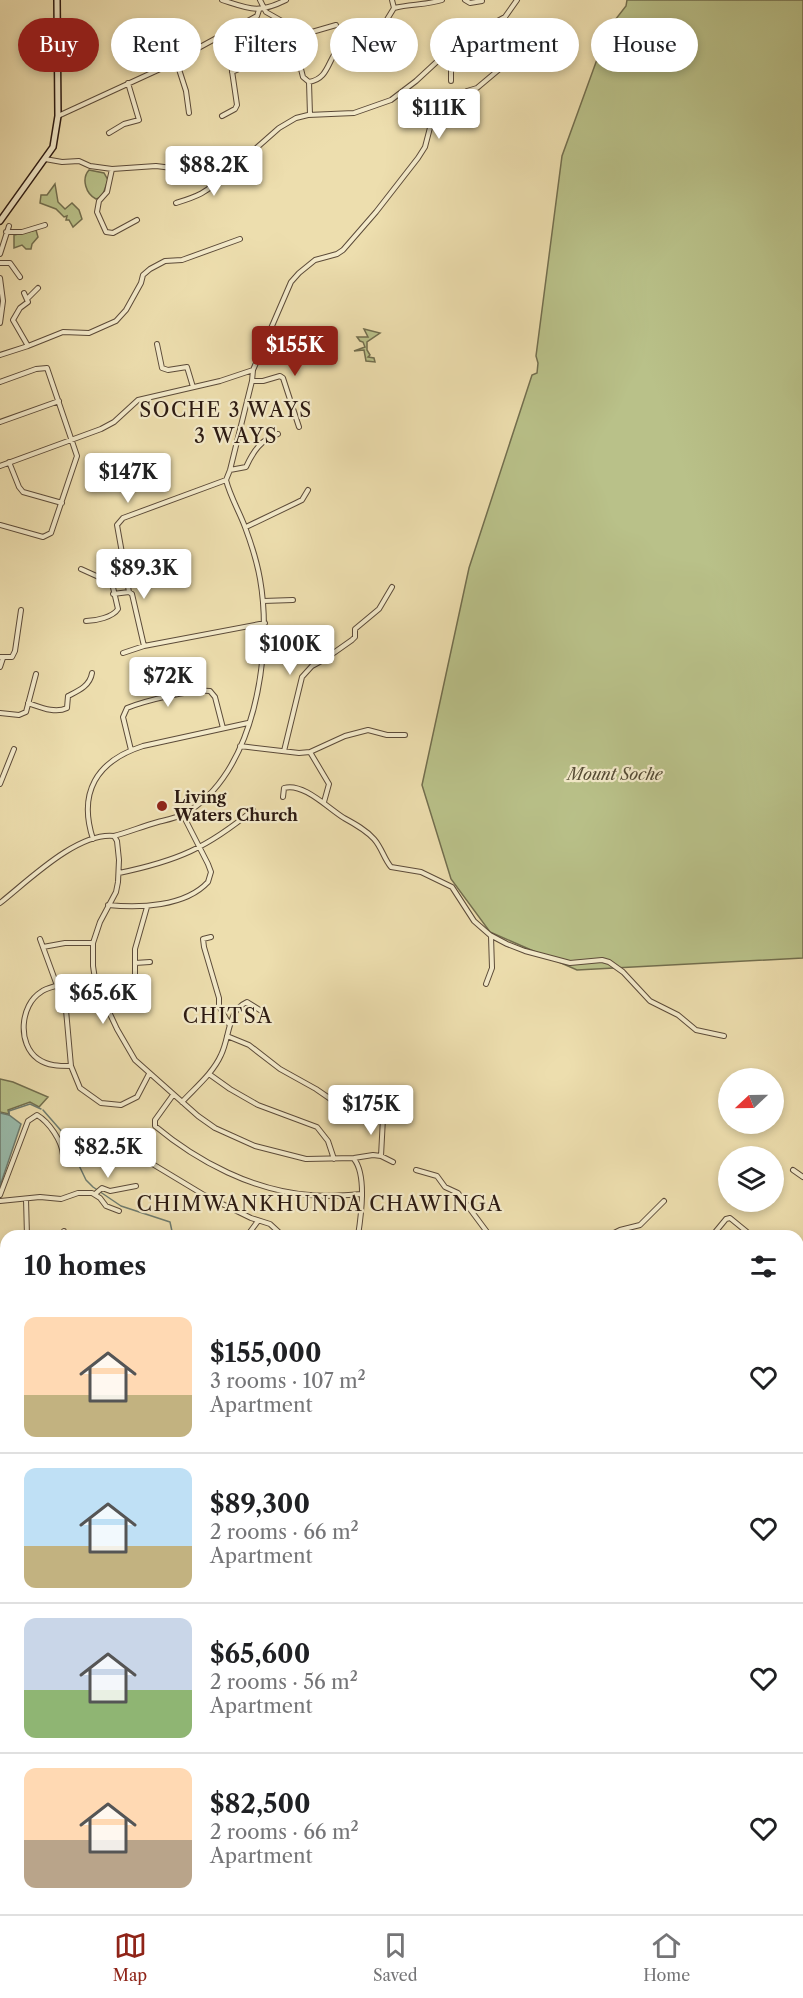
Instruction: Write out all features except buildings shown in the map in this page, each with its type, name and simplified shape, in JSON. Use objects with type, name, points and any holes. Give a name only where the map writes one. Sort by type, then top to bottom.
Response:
[{"type":"main road","points":[[0,221],[53,147],[58,116],[57,0]]},
{"type":"street","points":[[222,0],[262,10],[275,18]]},
{"type":"street","points":[[260,0],[262,10]]},
{"type":"street","points":[[253,18],[262,10],[286,0]]},
{"type":"street","points":[[392,0],[394,8]]},
{"type":"street","points":[[309,82],[324,75],[336,52],[345,56],[357,51],[363,38],[383,26],[394,8],[418,2],[442,0]]},
{"type":"street","points":[[465,0],[470,3],[482,1]]},
{"type":"street","points":[[503,18],[516,1]]},
{"type":"street","points":[[45,159],[62,162],[79,161],[90,166],[112,169],[156,166],[188,170],[217,168],[234,162],[253,151],[285,124],[296,118],[310,115],[351,114],[386,102],[430,68]]},
{"type":"street","points":[[58,116],[151,72]]},
{"type":"street","points":[[180,72],[186,91],[189,113]]},
{"type":"street","points":[[222,116],[237,107],[232,72]]},
{"type":"street","points":[[302,72],[303,77],[309,82],[310,115]]},
{"type":"street","points":[[451,72],[451,81]]},
{"type":"street","points":[[0,903],[32,875],[74,846],[183,815],[209,794],[234,762],[262,674],[265,623],[260,579],[246,528],[226,480],[253,370],[291,282],[315,260],[341,252],[418,158],[425,147],[432,120],[454,106],[467,91],[477,88],[496,72]]},
{"type":"street","points":[[109,133],[124,124],[139,120],[128,83]]},
{"type":"street","points":[[176,203],[198,196],[214,183],[219,176],[217,168]]},
{"type":"street","points":[[112,169],[108,192],[99,201],[97,209],[102,227],[105,232],[113,233],[137,220]]},
{"type":"street","points":[[6,232],[22,232],[45,225]]},
{"type":"street","points":[[0,254],[9,226]]},
{"type":"street","points":[[0,355],[63,332],[89,333],[116,321],[126,310],[144,273],[150,269],[165,261],[182,260],[240,239]]},
{"type":"street","points":[[0,263],[10,262],[20,277]]},
{"type":"street","points":[[0,278],[3,297],[0,323]]},
{"type":"street","points":[[28,346],[13,320],[20,308],[27,304],[28,298],[38,288]]},
{"type":"street","points":[[24,293],[28,298]]},
{"type":"street","points":[[157,344],[162,368],[168,370],[187,367],[193,387]]},
{"type":"street","points":[[0,382],[36,369],[46,368],[72,438],[76,456],[62,503],[48,536],[43,537],[0,525]]},
{"type":"street","points":[[0,466],[112,424],[138,400],[220,381],[253,370]]},
{"type":"street","points":[[252,381],[263,381],[280,376],[283,378],[299,427]]},
{"type":"street","points":[[0,422],[59,401]]},
{"type":"street","points":[[230,470],[246,467],[250,456],[260,444],[278,434]]},
{"type":"street","points":[[9,462],[19,488],[23,492],[62,503]]},
{"type":"street","points":[[144,646],[132,594],[129,592],[117,525],[134,514],[226,480]]},
{"type":"street","points":[[246,528],[302,500],[308,490]]},
{"type":"street","points":[[81,569],[110,580],[118,609],[117,612],[86,621]]},
{"type":"street","points":[[284,751],[302,676],[312,666],[352,640],[355,637],[355,629],[379,609],[392,587]]},
{"type":"street","points":[[114,594],[129,592]]},
{"type":"street","points":[[263,601],[293,600]]},
{"type":"street","points":[[0,667],[1,658],[12,657],[15,651],[21,610]]},
{"type":"street","points":[[123,653],[144,646],[265,623]]},
{"type":"street","points":[[28,703],[51,710],[68,708],[68,696],[86,685],[92,673]]},
{"type":"street","points":[[0,713],[19,715],[26,712],[36,674]]},
{"type":"street","points":[[131,750],[123,717],[124,711],[139,703],[189,692],[210,691],[215,697],[223,728]]},
{"type":"street","points":[[93,839],[86,803],[92,783],[110,764],[131,750],[248,723]]},
{"type":"street","points":[[240,746],[299,753],[310,752],[345,736],[368,730],[387,735],[405,735]]},
{"type":"street","points":[[0,784],[14,749]]},
{"type":"street","points":[[310,752],[329,784],[324,802]]},
{"type":"street","points":[[284,796],[284,788],[288,787],[324,802],[373,838],[391,867],[421,872],[453,887],[474,921],[490,935],[517,948],[558,960],[578,963],[603,960],[609,962],[623,972],[650,1000],[678,1015],[696,1030],[724,1036]]},
{"type":"street","points":[[119,873],[158,864],[200,847],[217,838],[253,810]]},
{"type":"street","points":[[108,905],[147,907],[192,893],[206,885],[211,872],[183,815]]},
{"type":"street","points":[[114,836],[117,841],[119,873],[116,892],[108,905],[93,943],[95,979],[130,1054],[173,1095],[215,1128],[255,1146],[306,1159],[354,1158],[367,1155],[381,1156],[393,1162]]},
{"type":"street","points":[[102,997],[130,984],[135,976],[136,941],[147,907]]},
{"type":"street","points":[[486,984],[492,968],[490,935]]},
{"type":"street","points":[[211,937],[202,939],[219,998],[219,1006],[229,1025]]},
{"type":"street","points":[[40,939],[59,985],[66,1010],[71,1066],[76,1082],[84,1093],[109,1105],[126,1104],[137,1097],[149,1074]]},
{"type":"street","points":[[44,947],[65,943],[93,943]]},
{"type":"street","points":[[135,963],[150,962]]},
{"type":"street","points":[[59,985],[41,992],[29,1004],[25,1016],[26,1039],[29,1048],[39,1059],[54,1065],[71,1066]]},
{"type":"street","points":[[182,1102],[208,1074],[220,1056],[229,1025],[238,1009],[246,1002],[263,1012]]},
{"type":"street","points":[[227,1036],[249,1045],[280,1069],[316,1089],[332,1101],[342,1102]]},
{"type":"street","points":[[208,1074],[258,1105],[317,1127],[328,1141],[334,1159]]},
{"type":"street","points":[[173,1095],[155,1120],[155,1126],[218,1168],[243,1180],[296,1194],[318,1196],[362,1194]]},
{"type":"street","points":[[0,1195],[28,1121],[32,1117],[37,1115],[45,1120],[63,1149],[63,1155]]},
{"type":"street","points":[[381,1156],[383,1118]]},
{"type":"street","points":[[106,1136],[184,1184],[258,1221],[274,1226],[278,1230]]},
{"type":"street","points":[[354,1158],[361,1173],[362,1194],[359,1230]]},
{"type":"street","points":[[416,1170],[437,1176],[446,1187],[458,1193],[486,1230]]},
{"type":"street","points":[[793,1170],[803,1177]]},
{"type":"street","points":[[0,1201],[61,1198],[78,1193],[95,1194],[102,1188],[110,1191],[136,1186]]},
{"type":"street","points":[[95,1194],[106,1206],[120,1211]]},
{"type":"street","points":[[26,1199],[27,1230]]},
{"type":"street","points":[[619,1230],[639,1225],[664,1201]]},
{"type":"street","points":[[717,1230],[726,1219],[730,1218],[745,1230]]},
{"type":"street","points":[[251,1230],[258,1221]]},
{"type":"green space","name":"Mount Soche","points":[[627,0],[803,0],[803,958],[577,970],[490,932],[451,879],[422,785],[469,568],[532,375],[537,373],[536,356],[562,156],[592,72],[698,72],[698,18],[617,18],[626,6]]},
{"type":"green space","points":[[89,170],[104,173],[108,180],[102,197],[96,199],[87,190],[85,178]]},
{"type":"green space","points":[[55,184],[58,202],[65,209],[72,203],[79,210],[82,219],[73,227],[69,220],[66,220],[67,216],[64,217],[56,209],[40,203],[41,195],[47,195]]},
{"type":"green space","points":[[36,230],[38,237],[31,249],[26,249],[22,245],[14,248],[14,235]]},
{"type":"green space","points":[[364,329],[380,333],[367,342],[370,355],[368,357],[374,358],[375,362],[366,361],[364,350],[354,351],[365,347],[357,337],[368,337]]},
{"type":"green space","points":[[0,1079],[48,1097],[39,1107],[30,1102],[8,1110],[9,1114],[0,1112]]},
{"type":"shaded area","points":[[0,1113],[9,1115],[21,1124],[0,1186]]},
{"type":"waterway","points":[[9,1115],[9,1111],[30,1104],[41,1109]]},
{"type":"waterway","points":[[43,1110],[64,1134],[86,1180],[93,1187],[121,1206],[170,1222],[172,1230]]},
{"type":"place","name":"Living Waters Church","points":[[162,806]]},
{"type":"district","name":"SOCHE 3 WAYS","points":[[226,410]]},
{"type":"district","name":"3 WAYS","points":[[236,436]]},
{"type":"district","name":"CHITSA","points":[[228,1016]]},
{"type":"district","name":"CHIMWANKHUNDA CHAWINGA","points":[[320,1204]]}]
